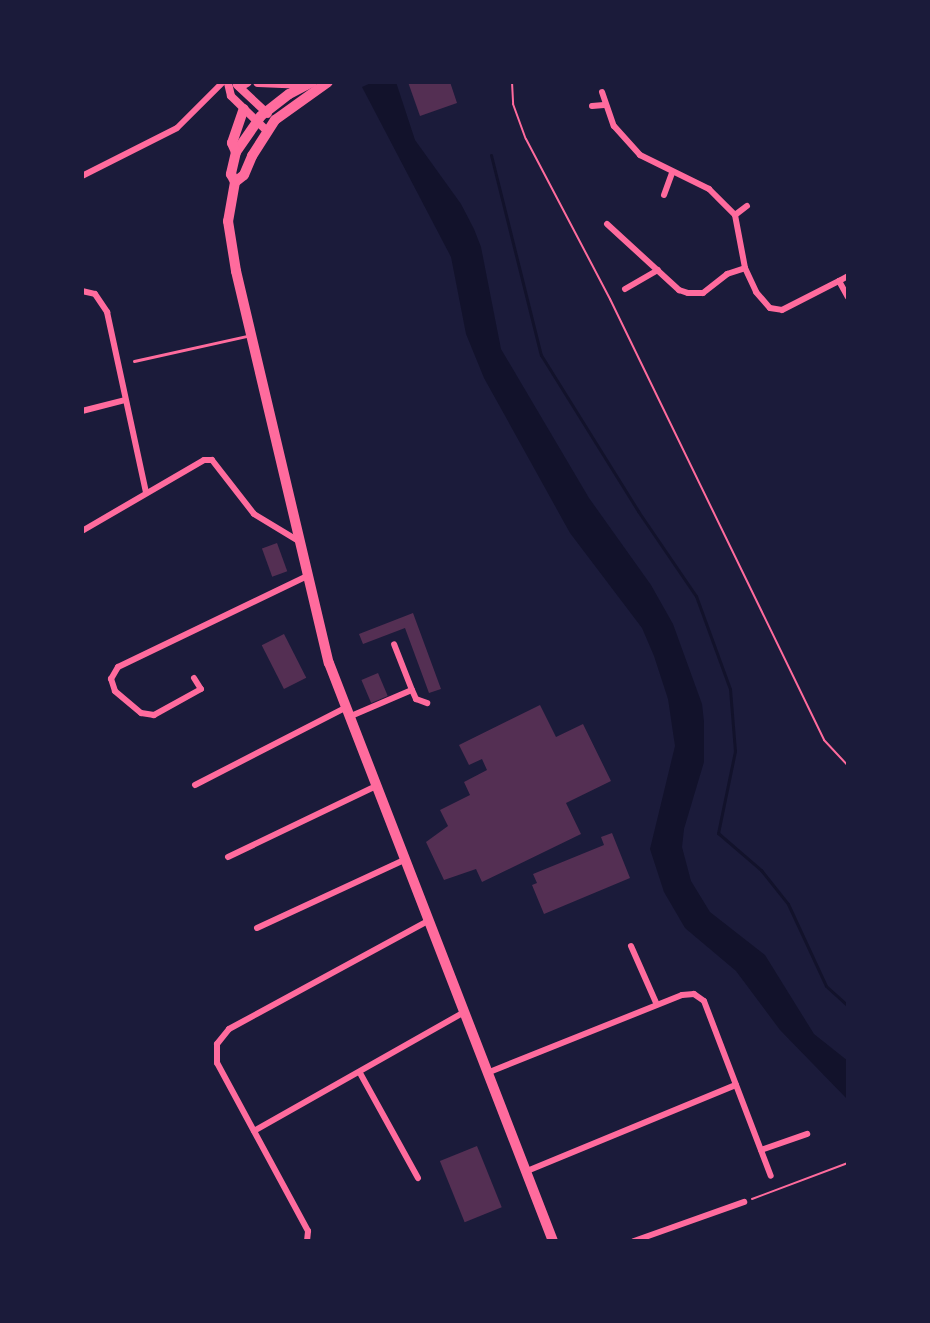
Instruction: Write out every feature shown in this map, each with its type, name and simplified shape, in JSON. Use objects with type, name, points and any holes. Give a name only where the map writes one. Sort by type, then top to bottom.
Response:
[{"type":"main road","points":[[258,82],[309,83]]},
{"type":"main road","points":[[235,182],[244,175],[266,130],[275,120],[328,82]]},
{"type":"main road","points":[[309,83],[266,111],[236,152],[231,174],[235,182],[228,221],[251,335],[297,540],[329,663],[553,1241]]},
{"type":"main road","points":[[236,152],[232,143],[244,109]]},
{"type":"street","points":[[82,176],[177,128],[226,82],[244,84],[275,120]]},
{"type":"street","points":[[226,82],[231,96],[266,130]]},
{"type":"street","points":[[602,92],[604,105],[625,140],[640,155],[709,189],[735,215],[745,268],[763,302],[776,311],[848,276]]},
{"type":"street","points":[[592,106],[604,105]]},
{"type":"street","points":[[664,195],[672,173]]},
{"type":"street","points":[[735,215],[747,206]]},
{"type":"street","points":[[607,224],[679,290],[697,294],[710,289],[727,274],[745,268]]},
{"type":"street","points":[[625,289],[658,270]]},
{"type":"street","points":[[839,281],[848,297]]},
{"type":"street","points":[[82,291],[95,294],[104,303],[146,493]]},
{"type":"street","points":[[82,411],[125,400]]},
{"type":"street","points":[[82,531],[204,460],[212,460],[254,514],[297,540]]},
{"type":"street","points":[[194,678],[201,689],[154,715],[141,713],[115,691],[111,679],[118,667],[307,576]]},
{"type":"street","points":[[394,644],[416,699],[427,703]]},
{"type":"street","points":[[195,785],[349,711],[412,690]]},
{"type":"street","points":[[228,857],[378,785]]},
{"type":"street","points":[[257,928],[404,860]]},
{"type":"street","points":[[307,1241],[308,1231],[217,1063],[217,1044],[229,1029],[428,921]]},
{"type":"street","points":[[631,946],[657,1005]]},
{"type":"street","points":[[487,1073],[682,995],[694,994],[704,1001],[771,1176]]},
{"type":"street","points":[[254,1131],[464,1012]]},
{"type":"street","points":[[360,1073],[418,1178]]},
{"type":"street","points":[[527,1171],[736,1085]]},
{"type":"street","points":[[761,1150],[807,1134]]},
{"type":"street","points":[[634,1241],[744,1202]]},
{"type":"lane","points":[[134,361],[251,335]]},
{"type":"path","points":[[512,82],[513,104],[526,139],[610,299],[824,740],[848,766]]},
{"type":"path","points":[[744,1202],[848,1163]]},
{"type":"shaded area","points":[[373,82],[396,82],[415,140],[461,204],[474,229],[481,247],[501,349],[589,498],[651,585],[673,624],[702,704],[704,722],[704,762],[684,829],[682,847],[691,881],[710,912],[765,955],[814,1034],[848,1061],[848,1100],[780,1030],[736,971],[685,928],[664,892],[650,849],[675,746],[668,699],[654,656],[642,628],[570,533],[484,378],[466,334],[451,257],[362,87]]},
{"type":"building","points":[[408,82],[450,82],[457,103],[420,116]]},
{"type":"building","points":[[277,543],[287,571],[272,577],[262,548]]},
{"type":"building","points":[[413,613],[441,689],[429,693],[405,628],[363,644],[359,634]]},
{"type":"building","points":[[284,634],[306,678],[284,689],[262,645]]},
{"type":"building","points":[[378,673],[388,696],[371,703],[361,680]]},
{"type":"building","points":[[540,705],[556,737],[583,724],[611,781],[566,803],[581,834],[482,882],[476,869],[444,880],[426,842],[448,826],[440,810],[470,795],[464,782],[487,770],[482,759],[469,765],[459,745]]},
{"type":"building","points":[[612,833],[630,878],[544,914],[532,885],[537,883],[533,874],[604,845],[601,837]]},
{"type":"building","points":[[477,1146],[502,1207],[465,1222],[440,1161]]},
{"type":"waterway","points":[[491,155],[541,355],[638,511],[696,596],[730,689],[735,751],[718,833],[761,870],[788,904],[826,986],[848,1006]]}]
